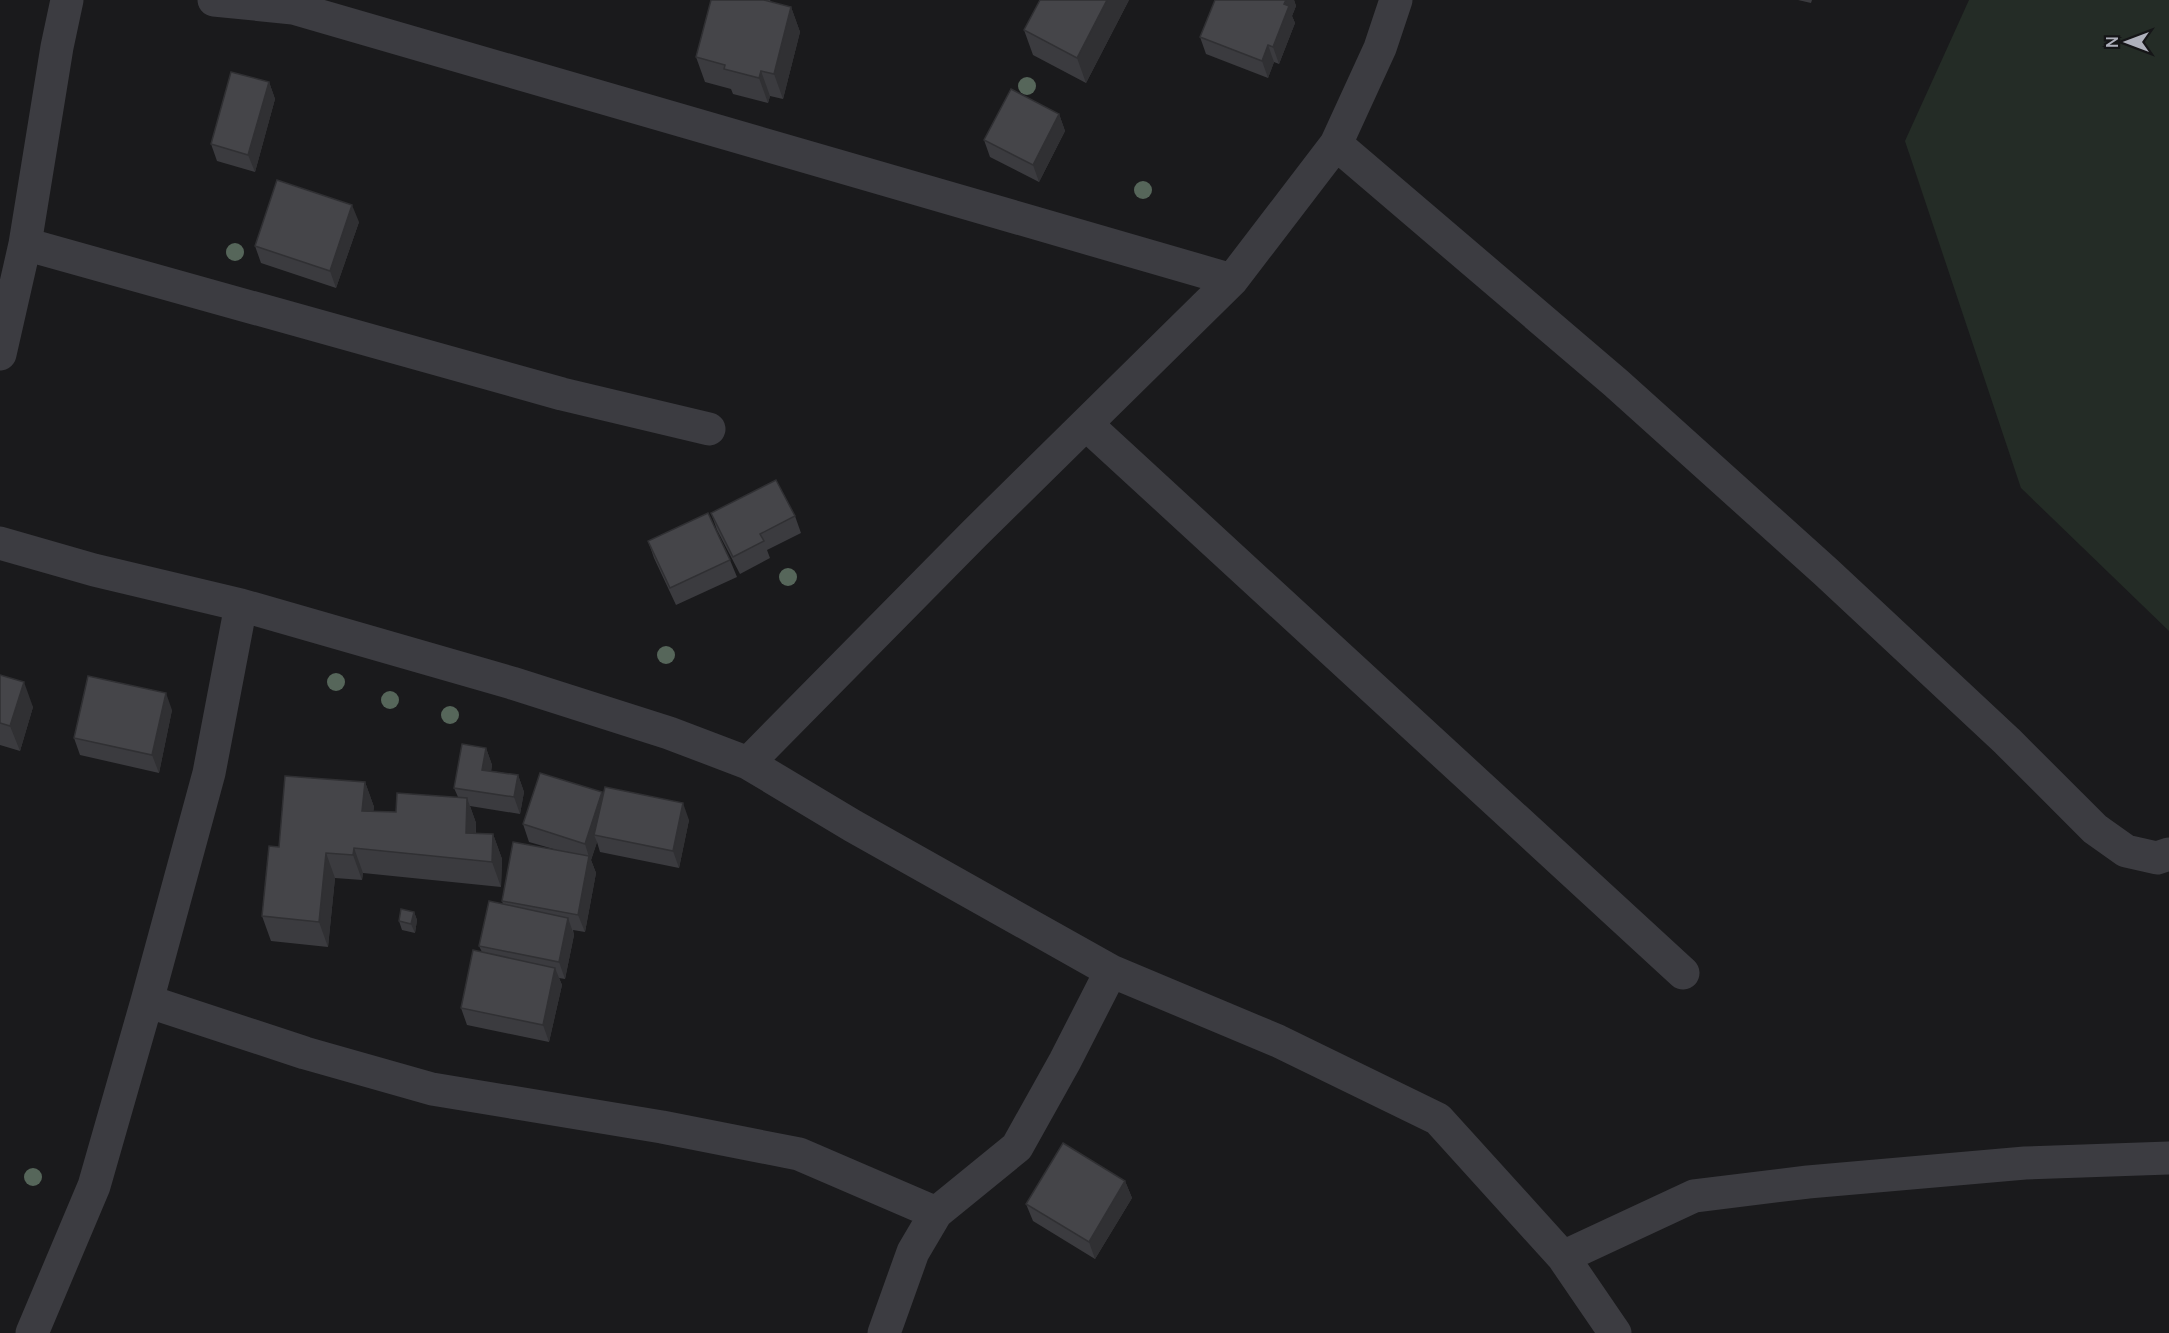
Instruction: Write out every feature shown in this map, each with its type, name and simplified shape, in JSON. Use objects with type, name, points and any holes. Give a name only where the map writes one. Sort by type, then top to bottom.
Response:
[{"type":"street","points":[[0,354],[25,244],[57,47],[67,0]]},
{"type":"street","points":[[214,0],[294,4],[1233,280]]},
{"type":"street","points":[[748,763],[1233,280],[1336,144],[1380,48],[1396,0]]},
{"type":"street","points":[[1336,144],[1616,383],[1826,572],[2007,741],[2096,829],[2126,851],[2157,858],[2169,854]]},
{"type":"street","points":[[25,244],[562,394],[709,429]]},
{"type":"street","points":[[1086,424],[1683,973]]},
{"type":"street","points":[[0,543],[94,570],[241,605],[512,683],[669,734],[748,763],[853,826],[1111,971],[1278,1041],[1438,1119],[1563,1257],[1615,1333]]},
{"type":"street","points":[[32,1333],[94,1186],[209,772],[241,605]]},
{"type":"street","points":[[884,1333],[914,1252],[936,1213],[1017,1147],[1065,1061],[1111,971]]},
{"type":"street","points":[[147,1001],[305,1053],[432,1089],[662,1127],[799,1154],[936,1213]]},
{"type":"street","points":[[1563,1257],[1694,1196],[1808,1182],[2025,1163],[2169,1158]]},
{"type":"shaded area","points":[[1969,0],[2169,0],[2169,631],[2021,488],[1905,141]]},
{"type":"building","points":[[711,0],[764,0],[791,7],[774,74],[761,71],[759,78],[724,69],[725,65],[696,57]]},
{"type":"building","points":[[1040,0],[1107,0],[1077,58],[1024,30]]},
{"type":"building","points":[[1215,0],[1286,0],[1284,4],[1289,6],[1273,47],[1268,45],[1262,61],[1200,37]]},
{"type":"building","points":[[231,72],[269,82],[248,155],[211,144]]},
{"type":"building","points":[[1011,89],[1059,114],[1033,165],[984,140]]},
{"type":"building","points":[[277,180],[352,205],[330,271],[255,246]]},
{"type":"building","points":[[776,480],[795,516],[760,534],[764,541],[733,557],[711,513]]},
{"type":"building","points":[[708,513],[730,560],[670,588],[648,541]]},
{"type":"building","points":[[0,675],[24,682],[10,726],[0,723]]},
{"type":"building","points":[[88,676],[166,693],[152,755],[74,738]]},
{"type":"building","points":[[462,744],[486,748],[482,770],[518,775],[514,797],[454,788]]},
{"type":"building","points":[[540,773],[602,792],[585,844],[523,824]]},
{"type":"building","points":[[285,776],[365,782],[362,811],[396,812],[397,793],[467,798],[466,833],[493,834],[492,862],[354,848],[353,855],[326,853],[319,922],[262,916],[269,846],[279,847]]},
{"type":"building","points":[[605,787],[683,803],[673,851],[594,835]]},
{"type":"building","points":[[513,842],[589,856],[578,915],[502,901]]},
{"type":"building","points":[[489,901],[568,918],[559,962],[479,946]]},
{"type":"building","points":[[401,909],[414,912],[411,924],[399,921]]},
{"type":"building","points":[[473,950],[555,968],[543,1025],[461,1008]]},
{"type":"building","points":[[1063,1143],[1125,1181],[1089,1242],[1026,1204]]}]
